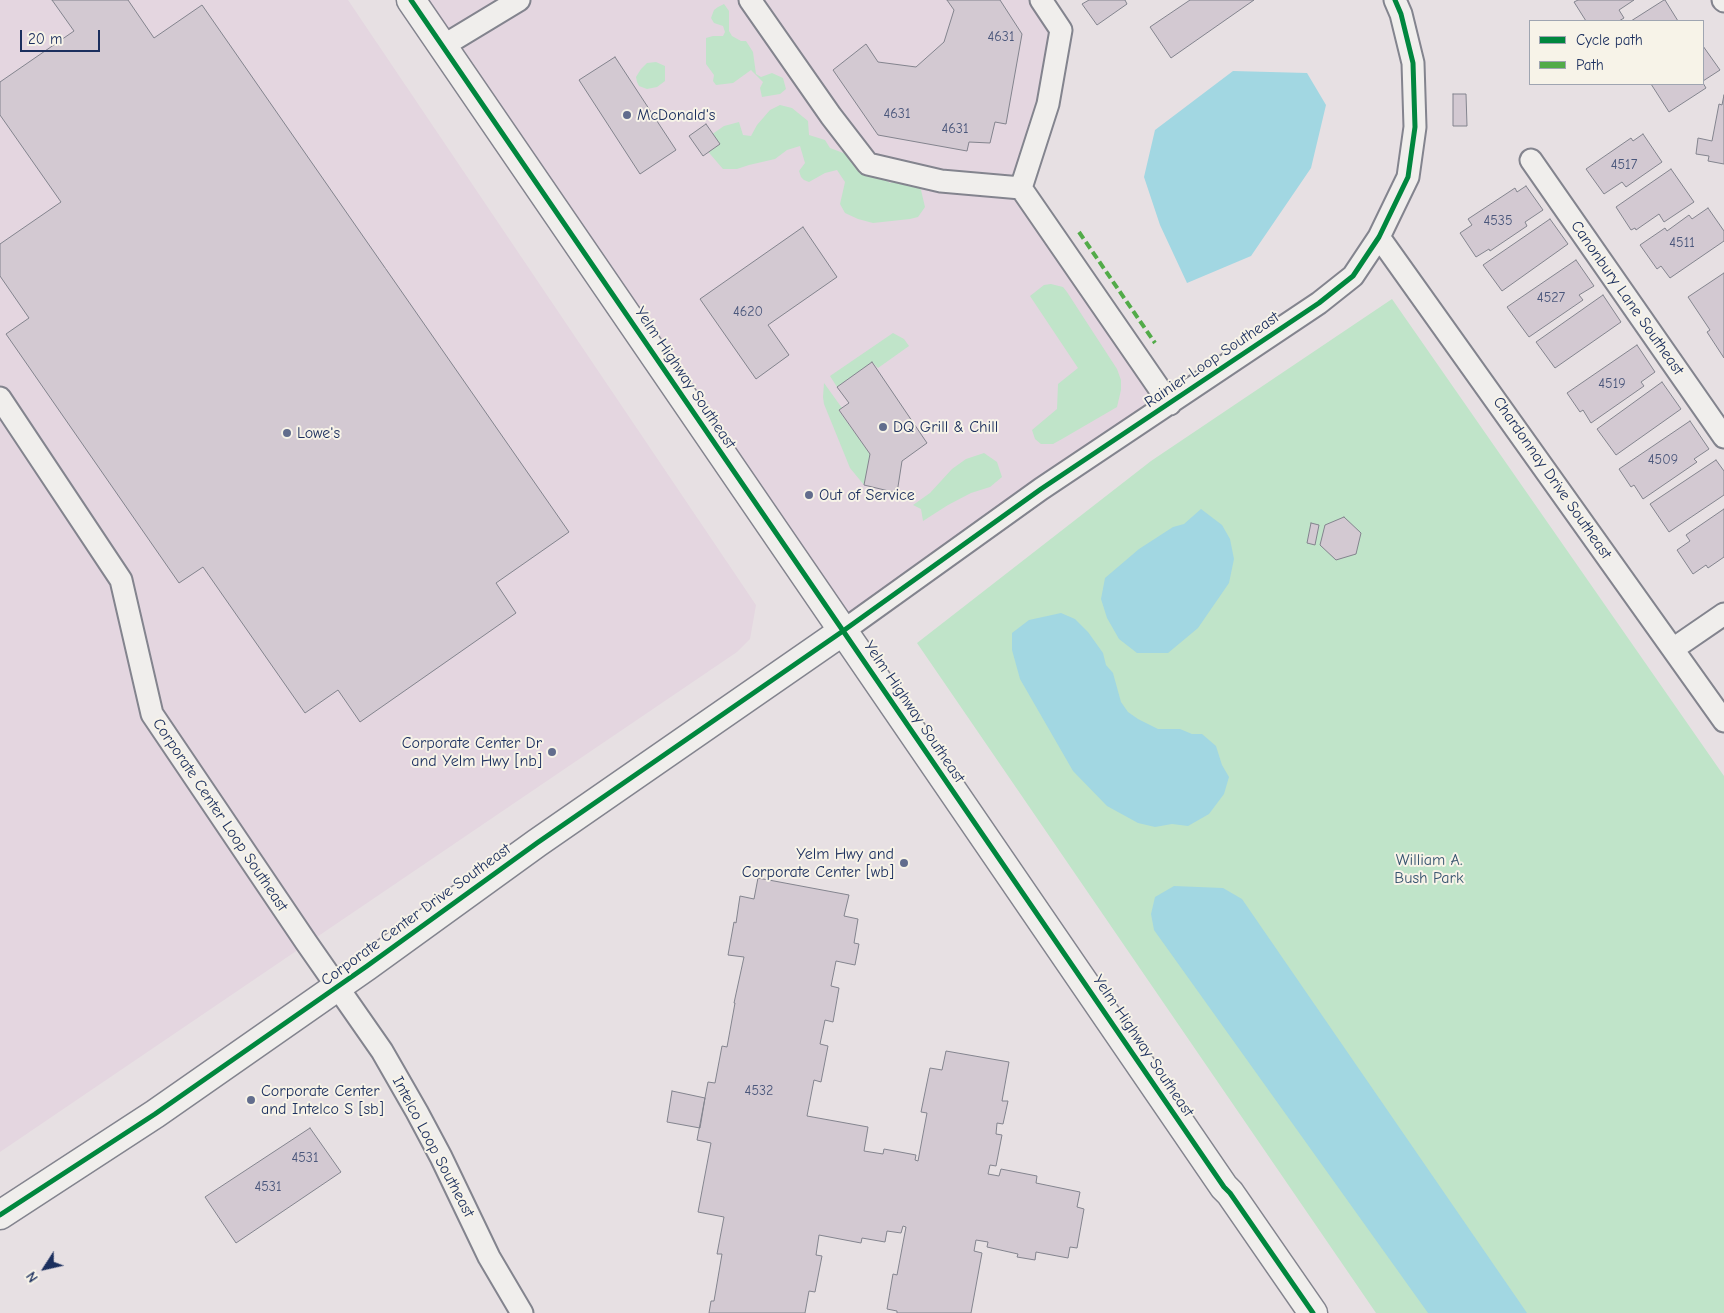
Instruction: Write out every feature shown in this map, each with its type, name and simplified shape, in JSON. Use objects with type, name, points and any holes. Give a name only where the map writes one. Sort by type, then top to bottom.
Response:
[{"type":"main road","name":"Yelm Highway Southeast","points":[[411,0],[1312,1313]]},
{"type":"main road","name":"Corporate Center Drive Southeast","points":[[0,1215],[155,1114],[337,987],[537,843],[843,631]]},
{"type":"street","points":[[443,46],[518,0]]},
{"type":"street","points":[[750,0],[831,116],[868,164],[941,181],[1021,188]]},
{"type":"street","points":[[1021,188],[1048,104],[1061,30],[1041,0]]},
{"type":"street","name":"Rainier Loop Southeast","points":[[843,631],[1041,489],[1319,303],[1353,276],[1379,236],[1408,177],[1415,127],[1413,63],[1401,14],[1395,0]]},
{"type":"street","name":"Canonbury Lane Southeast","points":[[1531,160],[1720,423]]},
{"type":"street","points":[[1021,188],[1170,404]]},
{"type":"street","name":"Chardonnay Drive Southeast","points":[[1379,236],[1724,720]]},
{"type":"street","name":"Corporate Center Loop Southeast","points":[[0,398],[121,580],[152,714],[337,987]]},
{"type":"street","points":[[1674,649],[1724,614]]},
{"type":"street","name":"Intelco Loop Southeast","points":[[337,987],[382,1051],[417,1112],[489,1257],[522,1313]]},
{"type":"shaded area","points":[[0,0],[348,0],[756,605],[750,639],[737,652],[0,1152]]},
{"type":"shaded area","points":[[411,0],[1041,0],[1061,30],[1021,188],[1170,404],[843,631]]},
{"type":"green space","points":[[724,4],[729,11],[729,31],[732,36],[741,41],[746,41],[753,52],[756,74],[761,77],[772,73],[783,78],[786,89],[780,94],[762,97],[760,88],[763,82],[751,70],[733,83],[716,85],[713,81],[714,75],[706,64],[706,38],[723,36],[725,32],[723,26],[714,23],[711,18],[714,10]]},
{"type":"green space","points":[[656,62],[665,66],[665,81],[657,87],[647,89],[639,86],[636,77],[641,69],[647,63]]},
{"type":"green space","points":[[780,105],[792,108],[808,121],[809,135],[825,140],[830,148],[846,154],[857,167],[877,173],[890,183],[899,179],[913,181],[921,190],[925,207],[918,217],[873,223],[845,213],[840,204],[845,182],[837,170],[825,173],[809,182],[804,180],[799,171],[805,163],[800,146],[787,150],[775,159],[737,169],[723,169],[705,148],[708,137],[724,126],[739,122],[743,135],[751,136],[757,125],[770,110]]},
{"type":"green space","points":[[1051,284],[1063,287],[1067,292],[1117,369],[1121,380],[1121,390],[1117,407],[1053,444],[1041,444],[1035,439],[1032,430],[1057,409],[1058,384],[1078,368],[1030,296],[1044,285]]},
{"type":"green space","name":"William A. Bush Park","points":[[1392,299],[1724,776],[1724,1313],[1376,1313],[917,643],[1151,461]]},
{"type":"green space","points":[[893,333],[904,339],[909,346],[878,368],[872,362],[837,387],[830,376]]},
{"type":"green space","points":[[824,383],[842,408],[839,411],[870,454],[864,485],[850,468],[824,404]]},
{"type":"green space","points":[[984,453],[997,462],[1002,477],[990,487],[971,493],[923,521],[921,509],[913,505],[930,493],[952,469],[966,459]]},
{"type":"water","points":[[1233,71],[1307,73],[1326,105],[1311,168],[1251,256],[1187,283],[1160,225],[1144,177],[1155,130]]},
{"type":"water","points":[[1201,509],[1222,525],[1230,539],[1234,559],[1229,583],[1198,628],[1168,653],[1137,653],[1119,639],[1107,618],[1101,599],[1105,578],[1139,549],[1173,527],[1184,524]]},
{"type":"water","points":[[1061,613],[1075,619],[1088,632],[1103,653],[1106,665],[1113,673],[1121,702],[1128,712],[1158,729],[1180,729],[1192,734],[1202,734],[1216,746],[1222,765],[1229,777],[1224,794],[1209,814],[1188,826],[1172,824],[1155,827],[1138,823],[1107,806],[1073,771],[1020,679],[1012,650],[1012,633],[1029,620]]},
{"type":"water","points":[[1174,886],[1223,888],[1242,899],[1527,1313],[1428,1313],[1154,930],[1151,914],[1155,897]]},
{"type":"building","name":"Lowe's","points":[[52,0],[128,0],[154,38],[202,5],[569,532],[496,583],[516,613],[360,722],[338,690],[305,713],[203,567],[179,583],[6,334],[29,318],[0,276],[0,244],[61,202],[0,115],[0,82],[74,31]]},
{"type":"building","points":[[947,0],[1000,0],[1022,34],[1006,124],[995,122],[990,143],[969,142],[967,151],[878,135],[833,70],[866,44],[878,62],[916,67],[944,42],[954,10]]},
{"type":"building","points":[[1089,0],[1125,0],[1127,4],[1097,25],[1082,4]]},
{"type":"building","points":[[1190,0],[1254,0],[1171,58],[1150,27]]},
{"type":"building","points":[[1578,0],[1634,0],[1619,10],[1624,18],[1621,20],[1585,20],[1574,2]]},
{"type":"building","points":[[1664,0],[1677,20],[1633,20]]},
{"type":"building","points":[[1704,47],[1720,70],[1704,80]]},
{"type":"building","name":"McDonald's","points":[[615,57],[676,150],[640,174],[579,80]]},
{"type":"building","points":[[1652,85],[1704,85],[1706,88],[1669,112]]},
{"type":"building","points":[[1453,94],[1466,94],[1467,126],[1453,126]]},
{"type":"building","points":[[1724,95],[1724,164],[1708,161],[1709,156],[1696,154],[1698,138],[1712,141],[1719,104],[1722,105]]},
{"type":"building","points":[[706,124],[720,144],[703,156],[689,136]]},
{"type":"building","points":[[1643,134],[1662,162],[1626,187],[1622,182],[1604,194],[1586,169],[1631,138],[1633,141]]},
{"type":"building","points":[[1671,169],[1694,202],[1664,222],[1659,214],[1636,230],[1635,228],[1631,230],[1616,207]]},
{"type":"building","points":[[1526,186],[1543,210],[1525,222],[1527,226],[1490,251],[1489,249],[1476,257],[1460,233],[1472,225],[1468,219],[1515,188],[1517,192]]},
{"type":"building","points":[[1708,208],[1724,231],[1724,241],[1670,278],[1661,266],[1657,269],[1640,245],[1665,228],[1667,231],[1689,215],[1692,219]]},
{"type":"building","points":[[1550,219],[1568,244],[1502,291],[1483,265]]},
{"type":"building","points":[[803,227],[837,277],[768,325],[789,355],[756,379],[700,299]]},
{"type":"building","points":[[1576,260],[1594,286],[1579,295],[1583,300],[1529,337],[1507,307]]},
{"type":"building","points":[[1724,273],[1724,358],[1707,332],[1710,330],[1688,297]]},
{"type":"building","points":[[1603,295],[1621,322],[1555,368],[1536,342]]},
{"type":"building","points":[[1637,345],[1655,372],[1641,382],[1644,386],[1591,423],[1583,410],[1580,412],[1567,393]]},
{"type":"building","name":"DQ Grill & Chill","points":[[872,362],[927,443],[902,461],[897,493],[864,485],[870,454],[839,410],[849,403],[837,387]]},
{"type":"building","points":[[1662,382],[1681,409],[1616,455],[1597,429]]},
{"type":"building","points":[[1690,421],[1709,449],[1694,459],[1697,462],[1643,499],[1634,485],[1631,487],[1619,469]]},
{"type":"building","points":[[1716,460],[1724,471],[1724,495],[1669,532],[1650,504]]},
{"type":"building","points":[[1724,509],[1724,557],[1708,568],[1706,565],[1693,574],[1677,550],[1690,541],[1686,535]]},
{"type":"building","points":[[1344,517],[1361,533],[1356,554],[1336,560],[1320,545],[1325,525]]},
{"type":"building","points":[[1311,523],[1319,525],[1315,545],[1307,543]]},
{"type":"building","points":[[758,878],[849,895],[844,916],[858,919],[854,943],[859,944],[855,965],[836,961],[831,986],[839,988],[833,1022],[825,1020],[820,1044],[828,1046],[821,1082],[814,1080],[807,1116],[868,1127],[864,1151],[883,1154],[884,1149],[916,1155],[915,1160],[918,1161],[927,1113],[921,1112],[930,1068],[942,1070],[946,1051],[1009,1062],[1002,1101],[1008,1101],[1003,1124],[997,1123],[996,1134],[1002,1135],[996,1166],[990,1165],[988,1174],[999,1176],[1001,1169],[1037,1176],[1036,1183],[1080,1192],[1077,1207],[1084,1209],[1077,1248],[1070,1247],[1068,1258],[1036,1252],[1035,1260],[1017,1257],[1018,1254],[987,1247],[988,1242],[976,1240],[974,1251],[982,1253],[971,1313],[897,1313],[897,1311],[887,1309],[893,1274],[897,1275],[906,1227],[903,1226],[901,1233],[887,1231],[885,1242],[862,1238],[861,1243],[819,1235],[816,1255],[822,1256],[815,1292],[809,1291],[805,1313],[709,1313],[711,1301],[714,1301],[722,1254],[717,1254],[724,1217],[698,1212],[711,1143],[697,1140],[708,1082],[715,1083],[722,1046],[727,1047],[744,957],[728,955],[740,896],[754,899]]},
{"type":"building","points":[[672,1091],[705,1098],[700,1128],[667,1122]]},
{"type":"building","points":[[310,1128],[341,1172],[236,1243],[205,1197]]},
{"type":"marked path","points":[[1079,232],[1155,343]]},
{"type":"cycle path","points":[[411,0],[1224,1187],[1313,1313]]},
{"type":"cycle path","points":[[0,1215],[155,1114],[367,966],[537,843],[843,631],[1041,489],[1319,303],[1353,276],[1379,237],[1408,177],[1415,127],[1413,63],[1401,14],[1395,0]]},
{"type":"place","name":"McDonald's","points":[[627,115]]},
{"type":"place","name":"DQ Grill & Chill","points":[[883,427]]},
{"type":"place","name":"Lowe's","points":[[287,433]]},
{"type":"place","name":"Out of Service","points":[[809,495]]},
{"type":"place","name":"Corporate Center Dr and Yelm Hwy [nb]","points":[[552,752]]},
{"type":"place","name":"Yelm Hwy and Corporate Center [wb]","points":[[904,863]]},
{"type":"place","name":"Corporate Center and Intelco S [sb]","points":[[251,1100]]}]
